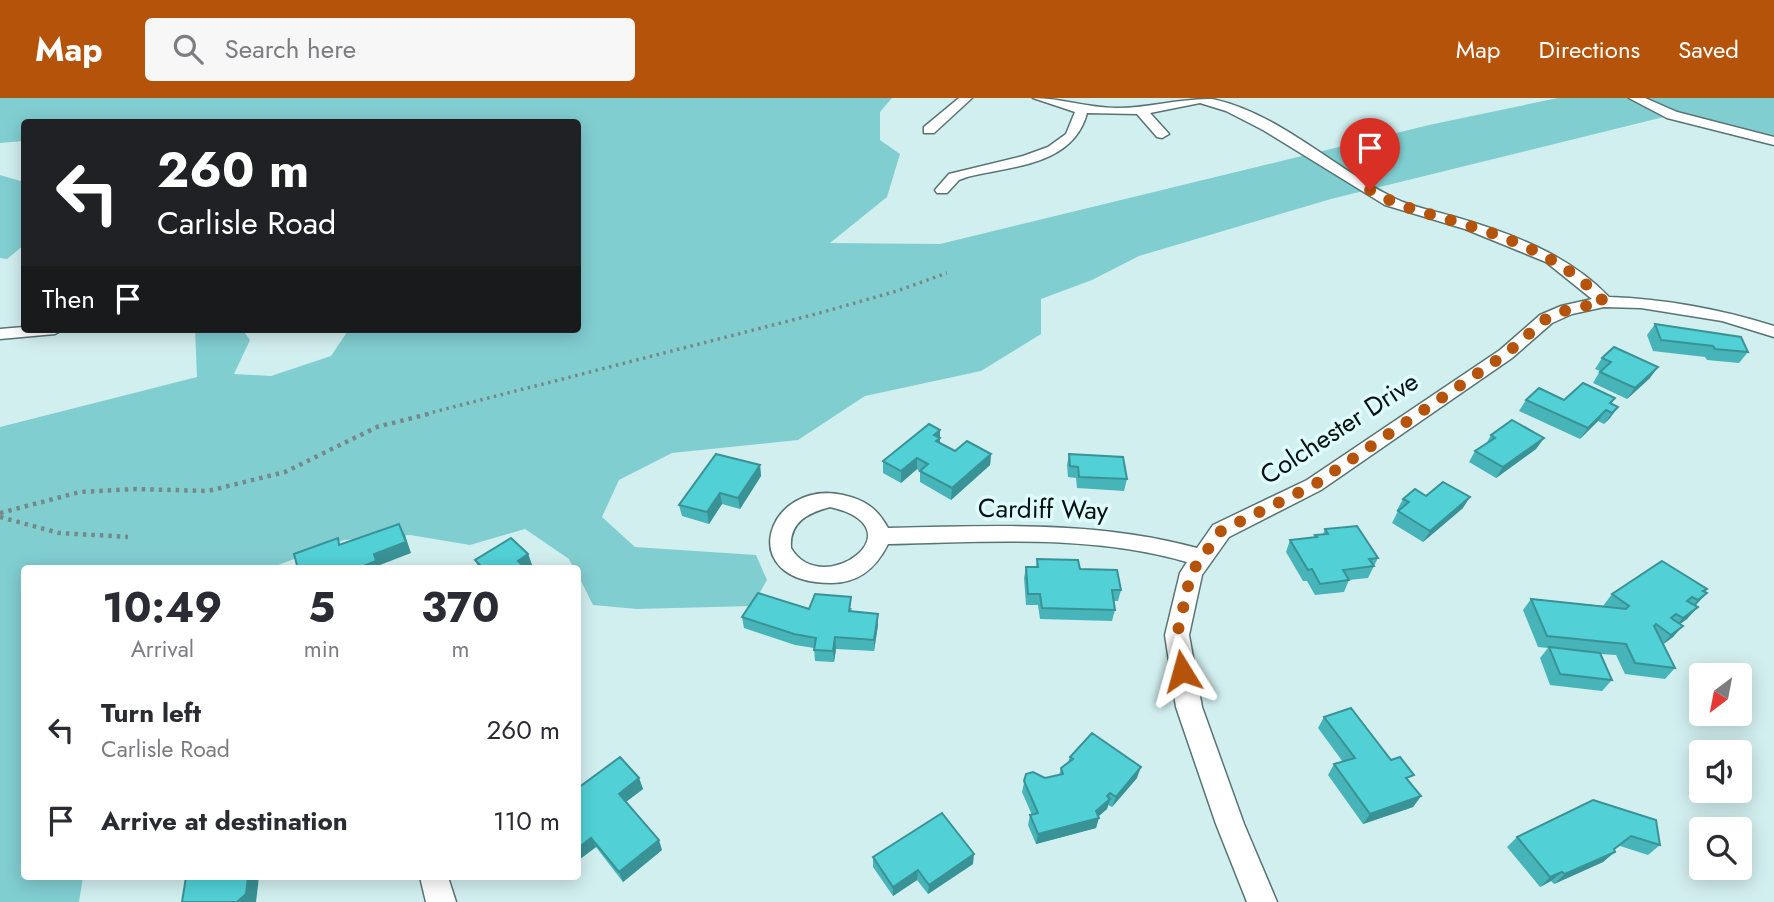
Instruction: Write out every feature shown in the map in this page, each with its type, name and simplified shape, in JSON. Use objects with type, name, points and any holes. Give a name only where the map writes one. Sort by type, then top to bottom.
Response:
[{"type":"street","points":[[929,130],[966,98]]},
{"type":"street","points":[[1039,98],[1082,110],[1142,112],[1200,98],[1230,108],[1268,127],[1390,202],[1470,226],[1552,259],[1590,287],[1604,302]]},
{"type":"street","points":[[1635,98],[1672,115],[1774,141]]},
{"type":"street","points":[[942,190],[954,177],[1038,154],[1060,145],[1076,128],[1082,110]]},
{"type":"street","points":[[1142,112],[1162,134]]},
{"type":"street","name":"Colchester Drive","points":[[1262,902],[1230,824],[1189,706],[1177,635],[1191,573],[1221,531],[1314,485],[1506,354],[1546,319],[1567,310],[1604,302],[1641,303],[1725,316],[1774,332]]},
{"type":"street","points":[[0,334],[21,332]]},
{"type":"street","points":[[830,500],[859,506],[878,524],[880,536],[877,548],[868,560],[854,569],[837,574],[818,574],[802,569],[788,560],[780,549],[778,537],[781,526],[789,515],[815,501],[830,500]]},
{"type":"street","name":"Cardiff Way","points":[[880,536],[1108,536],[1168,546],[1202,558]]},
{"type":"street","points":[[435,880],[441,902]]},
{"type":"path","points":[[0,515],[80,492],[208,491],[285,472],[377,427],[816,314],[947,273]]},
{"type":"path","points":[[0,515],[59,533],[128,537]]},
{"type":"shaded area","points":[[0,98],[892,98],[880,112],[880,140],[900,154],[887,197],[830,243],[940,244],[1429,125],[1558,98],[1774,98],[1774,139],[1672,115],[1331,199],[1139,256],[1092,280],[1041,299],[1041,334],[981,371],[865,396],[798,440],[672,453],[619,480],[602,517],[635,547],[756,555],[767,580],[752,606],[637,609],[593,605],[581,581],[581,565],[572,565],[569,559],[525,529],[470,545],[410,535],[344,540],[278,565],[21,565],[21,880],[83,880],[79,902],[0,902],[0,427],[197,377],[195,333],[245,333],[250,340],[234,374],[271,376],[331,356],[346,333],[581,333],[581,119],[21,119],[21,141],[0,143]]},
{"type":"shaded area","points":[[0,175],[21,181],[21,247],[7,259],[0,258]]},
{"type":"building","points":[[1655,324],[1741,337],[1748,352],[1661,340]]},
{"type":"building","points":[[1614,347],[1658,367],[1635,388],[1600,372],[1611,362],[1602,358]]},
{"type":"building","points":[[1583,383],[1615,398],[1610,403],[1618,407],[1612,413],[1606,410],[1588,428],[1526,400],[1539,388],[1564,400]]},
{"type":"building","points":[[1512,420],[1544,438],[1503,467],[1475,451],[1495,438],[1491,435]]},
{"type":"building","points":[[929,424],[940,430],[934,435],[940,438],[936,441],[955,451],[967,441],[991,454],[952,488],[920,471],[928,464],[917,458],[901,471],[883,461]]},
{"type":"building","points":[[716,454],[760,465],[738,498],[720,493],[707,512],[679,505]]},
{"type":"building","points":[[1069,454],[1123,457],[1127,479],[1079,477],[1078,467],[1070,466]]},
{"type":"building","points":[[1443,482],[1470,497],[1430,531],[1398,511],[1409,502],[1403,499],[1415,489],[1426,496]]},
{"type":"building","points":[[399,524],[406,542],[374,554],[376,561],[366,565],[297,565],[294,554],[338,538],[339,545]]},
{"type":"building","points":[[1357,526],[1378,558],[1369,559],[1374,566],[1343,570],[1349,580],[1320,584],[1290,540],[1328,534],[1325,529]]},
{"type":"building","points":[[511,538],[528,554],[518,561],[522,565],[480,565],[475,560]]},
{"type":"building","points":[[1037,559],[1078,560],[1080,569],[1117,570],[1121,590],[1112,590],[1115,610],[1042,608],[1040,594],[1028,594],[1026,567],[1038,567]]},
{"type":"building","points":[[1662,561],[1707,589],[1703,591],[1707,593],[1698,600],[1692,597],[1687,601],[1698,607],[1683,618],[1676,614],[1671,618],[1683,626],[1671,635],[1656,624],[1654,626],[1675,668],[1635,663],[1626,644],[1547,636],[1531,599],[1626,609],[1629,606],[1612,594]]},
{"type":"building","points":[[758,593],[809,609],[815,594],[851,597],[849,611],[878,614],[874,640],[835,637],[833,651],[814,650],[816,638],[794,634],[742,617]]},
{"type":"building","points":[[1549,647],[1600,653],[1612,680],[1560,674]]},
{"type":"building","points":[[1351,708],[1391,760],[1400,757],[1414,775],[1406,778],[1421,796],[1370,814],[1334,764],[1355,758],[1324,717]]},
{"type":"building","points":[[1092,733],[1141,767],[1116,797],[1110,793],[1107,796],[1110,799],[1096,811],[1099,818],[1038,834],[1030,815],[1038,813],[1024,781],[1026,774],[1033,772],[1045,778],[1063,774],[1061,768],[1073,759],[1070,757]]},
{"type":"building","points":[[620,757],[639,778],[619,794],[659,840],[619,872],[591,838],[581,846],[581,786]]},
{"type":"building","points":[[1593,800],[1656,820],[1660,845],[1631,836],[1614,849],[1615,852],[1565,874],[1562,872],[1550,877],[1517,837]]},
{"type":"building","points":[[942,813],[974,854],[929,885],[918,870],[893,887],[873,857]]},
{"type":"building","points":[[186,880],[248,880],[246,894],[237,902],[182,902]]},
{"type":"route","points":[[1182,671],[1177,635],[1191,573],[1221,531],[1314,485],[1506,354],[1546,319],[1567,310],[1604,302],[1575,274],[1552,259],[1470,226],[1390,202],[1370,190]]}]
